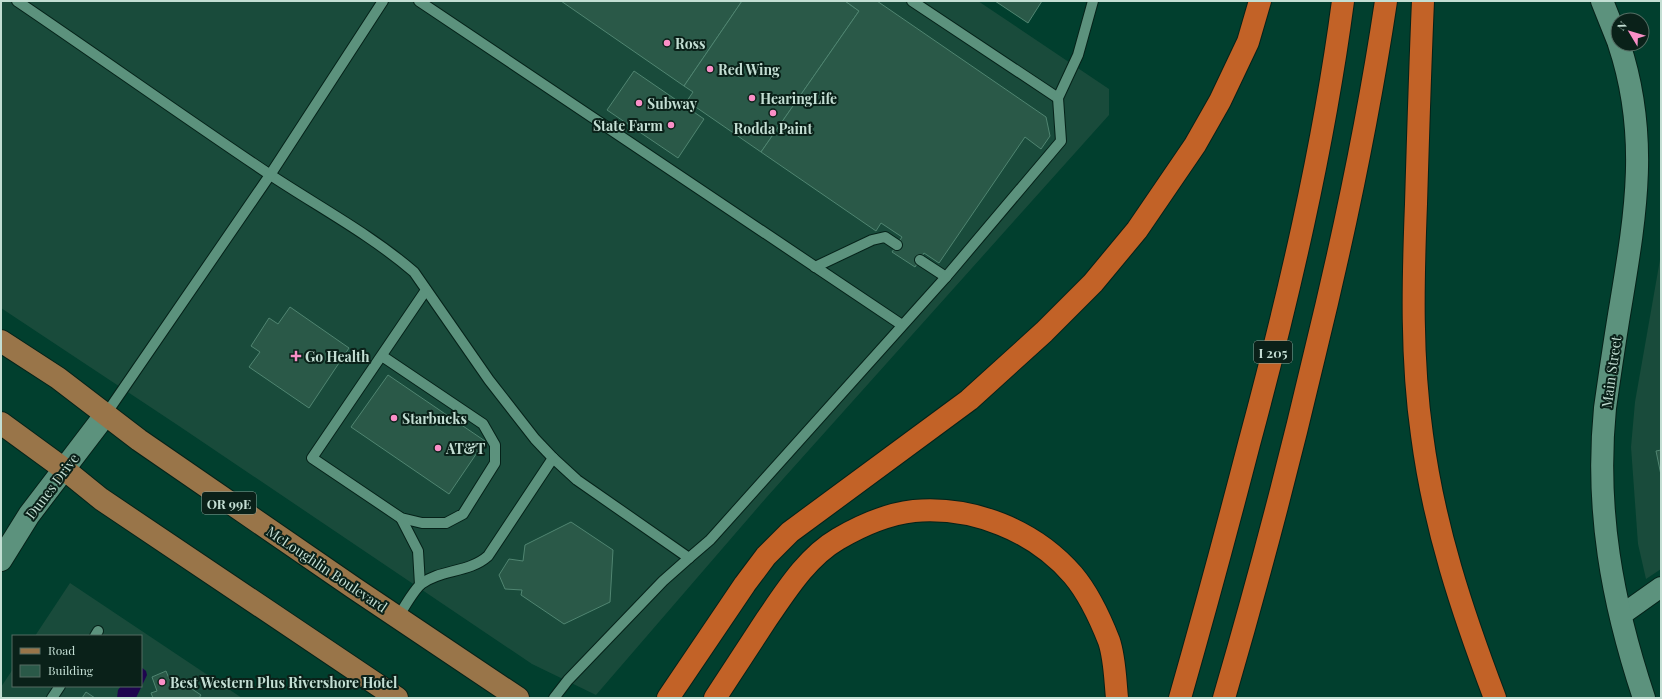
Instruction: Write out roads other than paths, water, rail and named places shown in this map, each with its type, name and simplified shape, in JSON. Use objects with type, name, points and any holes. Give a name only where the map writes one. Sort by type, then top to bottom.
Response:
[{"type":"highway","points":[[668,698],[745,584],[766,556],[790,532],[969,400],[1044,332],[1093,283],[1136,230],[1195,145],[1220,101],[1248,42],[1260,1]]},
{"type":"highway","name":"I 205","points":[[1180,698],[1275,347],[1300,236],[1323,121],[1343,1]]},
{"type":"highway","name":"I 205","points":[[1224,698],[1249,612],[1298,425],[1340,252],[1367,114],[1386,1]]},
{"type":"highway","points":[[1423,1],[1413,278],[1414,337],[1420,422],[1440,530],[1448,560],[1472,636],[1495,698]]},
{"type":"highway","points":[[715,698],[780,599],[799,573],[815,557],[837,540],[881,519],[913,511],[932,510],[960,512],[989,519],[1009,527],[1032,540],[1053,556],[1073,575],[1089,598],[1109,643],[1115,669],[1117,698]]},
{"type":"main road","name":"McLoughlin Boulevard","points":[[1,341],[58,378],[152,449],[518,698]]},
{"type":"main road","points":[[1,423],[64,469],[100,499],[397,698]]},
{"type":"street","points":[[1602,1],[1610,21]]},
{"type":"street","name":"Main Street","points":[[1621,52],[1632,91],[1635,112],[1638,180],[1632,239],[1606,408],[1602,460],[1602,489],[1607,548],[1612,577],[1620,616],[1644,698]]},
{"type":"street","name":"Dunes Drive","points":[[1,560],[29,515],[106,414]]},
{"type":"street","points":[[1620,616],[1661,587]]},
{"type":"lane","points":[[16,1],[270,175],[324,209],[414,272],[488,380],[552,458],[577,480],[689,558]]},
{"type":"lane","points":[[106,414],[270,175],[383,1]]},
{"type":"lane","points":[[419,1],[902,325]]},
{"type":"lane","points":[[912,1],[1058,98]]},
{"type":"lane","points":[[554,698],[568,680],[662,581],[710,540],[946,277],[1061,141],[1058,98],[1078,55],[1093,1]]},
{"type":"lane","points":[[815,267],[872,240],[886,238],[896,245]]},
{"type":"lane","points":[[920,260],[946,277]]},
{"type":"lane","points":[[382,356],[483,424],[495,444],[495,463],[463,514],[446,523],[422,523],[400,518],[312,458],[426,290]]},
{"type":"lane","points":[[398,617],[420,585],[431,578],[480,563],[488,556],[552,458]]},
{"type":"lane","points":[[400,518],[418,551],[420,585]]},
{"type":"lane","points":[[52,698],[59,687]]},
{"type":"place","name":"Ross","points":[[667,43]]},
{"type":"place","name":"Red Wing","points":[[710,69]]},
{"type":"place","name":"HearingLife","points":[[752,98]]},
{"type":"place","name":"Subway","points":[[639,103]]},
{"type":"place","name":"Rodda Paint","points":[[773,113]]},
{"type":"place","name":"State Farm","points":[[671,125]]},
{"type":"place","name":"Go Health","points":[[296,356]]},
{"type":"place","name":"Starbucks","points":[[394,418]]},
{"type":"place","name":"AT&T","points":[[438,448]]},
{"type":"place","name":"Best Western Plus Rivershore Hotel","points":[[162,682]]}]
